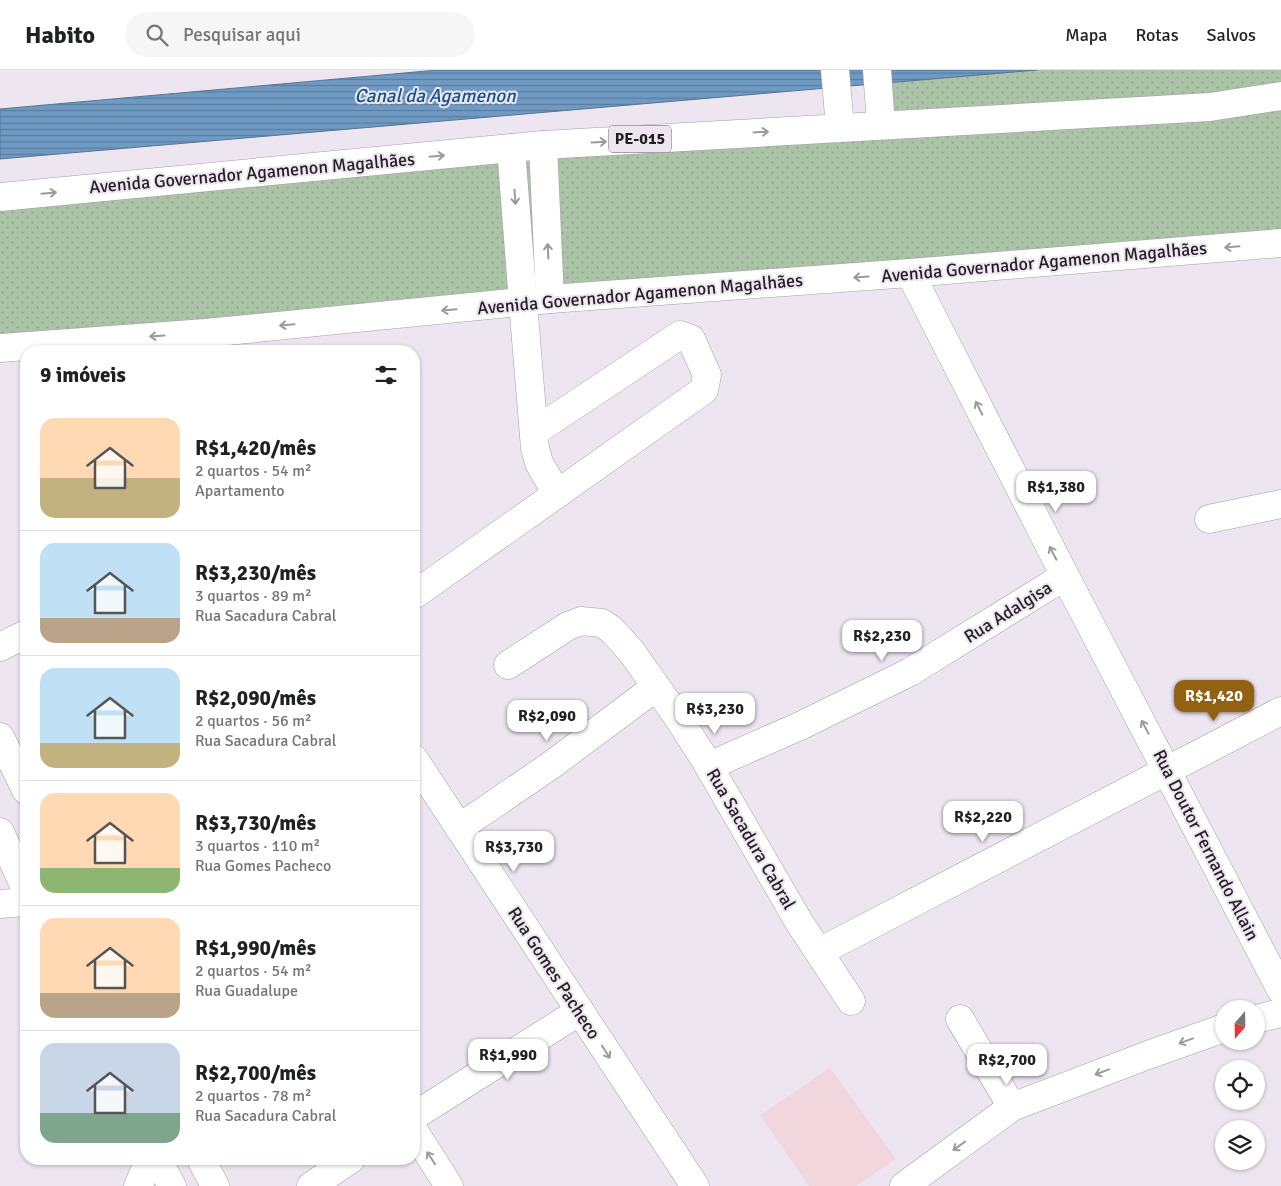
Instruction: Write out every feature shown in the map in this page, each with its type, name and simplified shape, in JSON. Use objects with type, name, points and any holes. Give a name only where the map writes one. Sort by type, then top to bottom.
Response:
[{"type":"main road","points":[[835,70],[839,118]]},
{"type":"main road","points":[[877,70],[880,116]]},
{"type":"main road","name":"Avenida Governador Agamenon Magalhães","points":[[0,198],[839,118],[1210,107],[1281,96]]},
{"type":"main road","points":[[1210,107],[1281,105]]},
{"type":"main road","points":[[543,145],[550,299]]},
{"type":"main road","points":[[511,148],[534,432],[539,463],[557,494]]},
{"type":"main road","name":"Avenida Governador Agamenon Magalhães","points":[[102,345],[205,342],[550,299],[910,273],[1281,243]]},
{"type":"main road","name":"Rua Doutor Fernando Allain","points":[[910,273],[1065,576],[1168,770],[1281,990]]},
{"type":"main road","points":[[420,591],[704,390],[708,375],[691,339],[680,335],[534,432]]},
{"type":"main road","name":"Avenida Governador Agamenon Magalhães","points":[[0,348],[20,347]]},
{"type":"main road","points":[[1209,519],[1281,504]]},
{"type":"main road","name":"Rua Adalgisa","points":[[709,766],[800,726],[910,672],[1065,576]]},
{"type":"main road","name":"Rua Sacadura Cabral","points":[[508,665],[568,626],[591,621],[602,623],[612,630],[631,651],[679,718],[709,766],[748,836],[851,1001]]},
{"type":"main road","points":[[0,647],[20,637]]},
{"type":"main road","points":[[459,828],[550,766],[656,687]]},
{"type":"main road","points":[[819,952],[1281,711]]},
{"type":"main road","points":[[0,737],[20,778]]},
{"type":"main road","name":"Rua Gomes Pacheco","points":[[420,768],[695,1186]]},
{"type":"main road","points":[[0,832],[20,877]]},
{"type":"main road","points":[[0,904],[20,902]]},
{"type":"main road","points":[[420,1112],[580,1011]]},
{"type":"main road","points":[[1265,1017],[1281,1013]]},
{"type":"main road","points":[[960,1018],[1012,1107]]},
{"type":"main road","points":[[904,1186],[1012,1107],[1215,1031]]},
{"type":"main road","points":[[420,1140],[449,1186]]},
{"type":"main road","points":[[138,1186],[147,1165]]},
{"type":"main road","points":[[160,1165],[172,1186]]},
{"type":"main road","points":[[204,1165],[215,1186]]},
{"type":"main road","points":[[317,1185],[343,1165]]},
{"type":"shaded area","points":[[830,1068],[896,1159],[856,1186],[809,1186],[760,1115]]},
{"type":"green space","points":[[877,70],[1281,70],[1281,233],[0,338],[0,197],[880,125]]},
{"type":"water","name":"Canal da Agamenon","points":[[438,70],[1037,70],[0,159],[0,109]]}]
